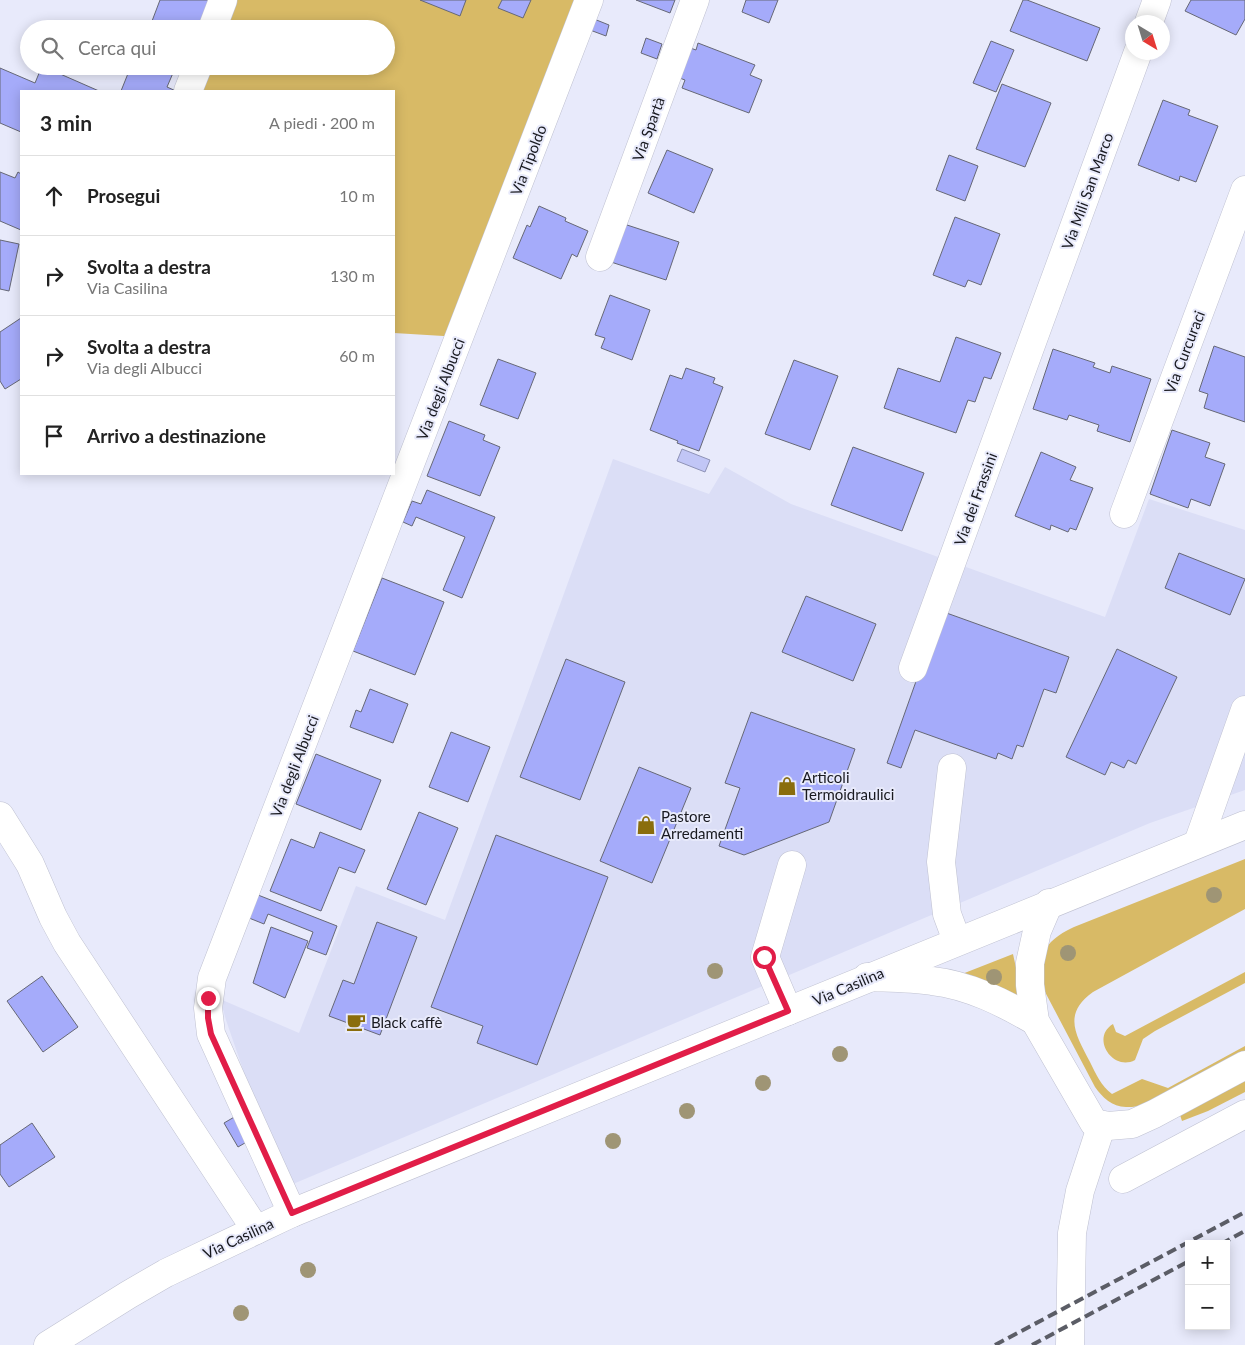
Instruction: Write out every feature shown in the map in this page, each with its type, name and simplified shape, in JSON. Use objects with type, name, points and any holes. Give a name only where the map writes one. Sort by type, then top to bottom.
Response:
[{"type":"street","points":[[215,20],[223,0]]},
{"type":"street","name":"Via Tipoldo","points":[[467,319],[589,0]]},
{"type":"street","name":"Via Spartà","points":[[600,258],[695,0]]},
{"type":"street","points":[[1152,15],[1157,0]]},
{"type":"street","name":"Via Mili San Marco","points":[[1036,330],[1135,60]]},
{"type":"street","points":[[188,90],[194,75]]},
{"type":"street","name":"Via Curcuraci","points":[[1124,514],[1245,190]]},
{"type":"street","name":"Via degli Albucci","points":[[292,1213],[211,1034],[208,1018],[210,987],[215,968],[467,319]]},
{"type":"street","name":"Via dei Frassini","points":[[913,668],[1036,330]]},
{"type":"street","points":[[1198,843],[1245,710]]},
{"type":"street","points":[[952,768],[942,862],[947,914],[957,941]]},
{"type":"street","points":[[0,816],[30,864],[53,917],[67,943],[256,1230]]},
{"type":"street","name":"Via Casilina","points":[[48,1345],[140,1288],[201,1255],[292,1213],[1245,824]]},
{"type":"street","points":[[788,1011],[764,957],[792,865]]},
{"type":"street","points":[[1049,903],[1037,931],[1030,963],[1030,985],[1035,1021],[1094,1123],[1119,1126],[1132,1124],[1245,1065]]},
{"type":"street","points":[[867,978],[918,980],[948,984],[1000,1002],[1035,1021]]},
{"type":"street","points":[[1123,1179],[1245,1114]]},
{"type":"street","points":[[1070,1345],[1072,1233],[1080,1191],[1099,1133]]},
{"type":"shaded area","points":[[222,0],[589,0],[460,337],[395,333],[395,90],[187,90],[193,75],[395,75],[395,20],[214,20]]},
{"type":"shaded area","points":[[613,459],[709,494],[725,467],[791,504],[1105,617],[1149,499],[1245,530],[1245,790],[1150,823],[293,1184],[254,1102],[220,999],[299,1033],[356,886],[445,920]]},
{"type":"shaded area","points":[[1245,859],[1245,909],[1093,992],[1077,1008],[1075,1025],[1080,1043],[1097,1075],[1112,1094],[1142,1079],[1168,1088],[1245,1046],[1245,1054],[1149,1103],[1134,1107],[1121,1107],[1112,1103],[1104,1098],[1095,1087],[1044,990],[1041,968],[1044,951],[1055,938],[1074,927]]},
{"type":"shaded area","points":[[1013,954],[1025,1010],[962,974]]},
{"type":"shaded area","points":[[1245,972],[1245,983],[1143,1039],[1135,1060],[1119,1061],[1112,1058],[1107,1052],[1104,1045],[1104,1037],[1106,1030],[1113,1024],[1116,1032],[1125,1036]]},
{"type":"shaded area","points":[[1245,1081],[1245,1092],[1208,1111],[1182,1121],[1180,1115]]},
{"type":"water","points":[[682,449],[710,460],[705,472],[677,461]]},
{"type":"building","points":[[160,0],[216,0],[208,20],[152,20]]},
{"type":"building","points":[[420,0],[466,0],[460,16]]},
{"type":"building","points":[[502,0],[531,0],[523,18],[498,8]]},
{"type":"building","points":[[636,0],[675,0],[670,13]]},
{"type":"building","points":[[746,0],[778,0],[769,23],[742,12]]},
{"type":"building","points":[[1023,0],[1100,28],[1087,61],[1010,31]]},
{"type":"building","points":[[1191,0],[1245,0],[1245,19],[1236,35],[1185,11]]},
{"type":"building","points":[[594,19],[609,25],[606,36],[590,30]]},
{"type":"building","points":[[646,38],[662,44],[657,59],[641,53]]},
{"type":"building","points":[[991,41],[1014,50],[996,92],[973,83]]},
{"type":"building","points":[[698,43],[755,65],[750,75],[762,80],[749,113],[682,88],[685,80],[674,76],[685,46],[696,50]]},
{"type":"building","points":[[0,68],[35,83],[38,75],[63,75],[97,90],[20,90],[20,132],[0,123]]},
{"type":"building","points":[[127,75],[172,75],[167,87],[174,90],[121,90]]},
{"type":"building","points":[[1002,84],[1051,103],[1025,167],[976,149]]},
{"type":"building","points":[[1163,100],[1190,110],[1188,115],[1218,126],[1196,182],[1180,176],[1179,181],[1138,165]]},
{"type":"building","points":[[667,150],[713,169],[694,213],[648,193]]},
{"type":"building","points":[[949,155],[978,166],[965,201],[936,190]]},
{"type":"building","points":[[0,172],[15,178],[18,172],[20,173],[20,230],[0,221]]},
{"type":"building","points":[[539,206],[566,218],[565,221],[588,231],[577,257],[572,254],[561,279],[513,258],[527,225],[530,227]]},
{"type":"building","points":[[955,217],[1000,234],[981,285],[968,280],[965,287],[933,275]]},
{"type":"building","points":[[624,224],[679,242],[666,280],[611,262]]},
{"type":"building","points":[[0,240],[19,244],[9,291],[0,289]]},
{"type":"building","points":[[610,295],[650,310],[632,360],[601,348],[605,338],[595,335]]},
{"type":"building","points":[[20,319],[20,380],[5,389],[0,381],[0,332]]},
{"type":"building","points":[[956,337],[1001,353],[991,379],[984,377],[975,402],[968,400],[956,433],[884,408],[898,368],[940,382]]},
{"type":"building","points":[[1214,346],[1245,357],[1245,422],[1204,408],[1208,394],[1199,391]]},
{"type":"building","points":[[1053,349],[1095,363],[1093,367],[1110,373],[1112,366],[1151,379],[1130,442],[1097,431],[1099,425],[1069,415],[1067,420],[1033,409]]},
{"type":"building","points":[[498,359],[536,373],[518,419],[480,405]]},
{"type":"building","points":[[794,360],[838,376],[810,450],[765,434]]},
{"type":"building","points":[[686,368],[715,378],[713,383],[723,387],[699,451],[650,430],[670,375],[682,379]]},
{"type":"building","points":[[449,421],[485,435],[483,440],[500,447],[480,496],[427,476]]},
{"type":"building","points":[[1172,430],[1210,443],[1205,457],[1225,464],[1210,506],[1191,499],[1188,508],[1150,494]]},
{"type":"building","points":[[853,447],[924,473],[902,531],[831,505]]},
{"type":"building","points":[[1041,452],[1076,467],[1070,480],[1093,488],[1076,530],[1070,528],[1068,532],[1051,525],[1050,530],[1015,516]]},
{"type":"building","points":[[427,490],[495,517],[462,598],[443,590],[465,537],[416,517],[412,526],[403,522],[412,501],[421,504]]},
{"type":"building","points":[[1179,553],[1245,579],[1230,615],[1165,588]]},
{"type":"building","points":[[382,578],[444,602],[415,675],[353,651]]},
{"type":"building","points":[[806,596],[876,624],[853,681],[782,652]]},
{"type":"building","points":[[941,611],[1069,657],[1056,693],[1044,689],[1023,747],[1017,745],[1012,759],[998,753],[996,759],[915,730],[901,768],[887,763]]},
{"type":"building","points":[[1117,649],[1177,677],[1136,764],[1128,760],[1124,768],[1111,762],[1105,775],[1066,757]]},
{"type":"building","points":[[566,659],[625,682],[580,800],[520,777]]},
{"type":"building","points":[[370,689],[408,704],[393,743],[350,727],[356,710],[361,712]]},
{"type":"building","name":"Articoli Termoidraulici","points":[[751,712],[855,749],[829,822],[744,855],[719,846],[740,788],[725,783]]},
{"type":"building","points":[[451,732],[490,747],[468,802],[429,787]]},
{"type":"building","points":[[316,754],[381,780],[361,830],[296,804]]},
{"type":"building","name":"Pastore Arredamenti","points":[[639,767],[691,788],[652,883],[600,861]]},
{"type":"building","points":[[419,812],[458,828],[426,905],[387,889]]},
{"type":"building","points":[[320,832],[365,850],[355,873],[339,867],[321,911],[270,891],[291,839],[314,848]]},
{"type":"building","points":[[496,835],[608,877],[537,1065],[477,1043],[483,1026],[431,1007]]},
{"type":"building","points":[[258,895],[337,926],[326,955],[307,948],[313,932],[268,914],[264,924],[249,918]]},
{"type":"building","points":[[377,922],[417,937],[380,1035],[329,1016],[343,980],[354,984]]},
{"type":"building","points":[[271,927],[308,941],[285,998],[253,983]]},
{"type":"building","points":[[42,976],[78,1027],[43,1052],[7,1001]]},
{"type":"building","points":[[236,1116],[250,1140],[238,1147],[224,1123]]},
{"type":"building","points":[[32,1123],[55,1157],[9,1187],[0,1174],[0,1145]]},
{"type":"railway","points":[[995,1345],[1245,1212]]},
{"type":"railway","points":[[1228,1240],[1245,1231]]},
{"type":"railway","points":[[1032,1345],[1185,1263]]},
{"type":"place","name":"Articoli Termoidraulici","points":[[787,786]]},
{"type":"place","name":"Pastore Arredamenti","points":[[646,825]]},
{"type":"place","name":"Black caffè","points":[[356,1022]]},
{"type":"route","points":[[208,998],[208,1018],[211,1034],[292,1213],[788,1011],[764,957]]}]
